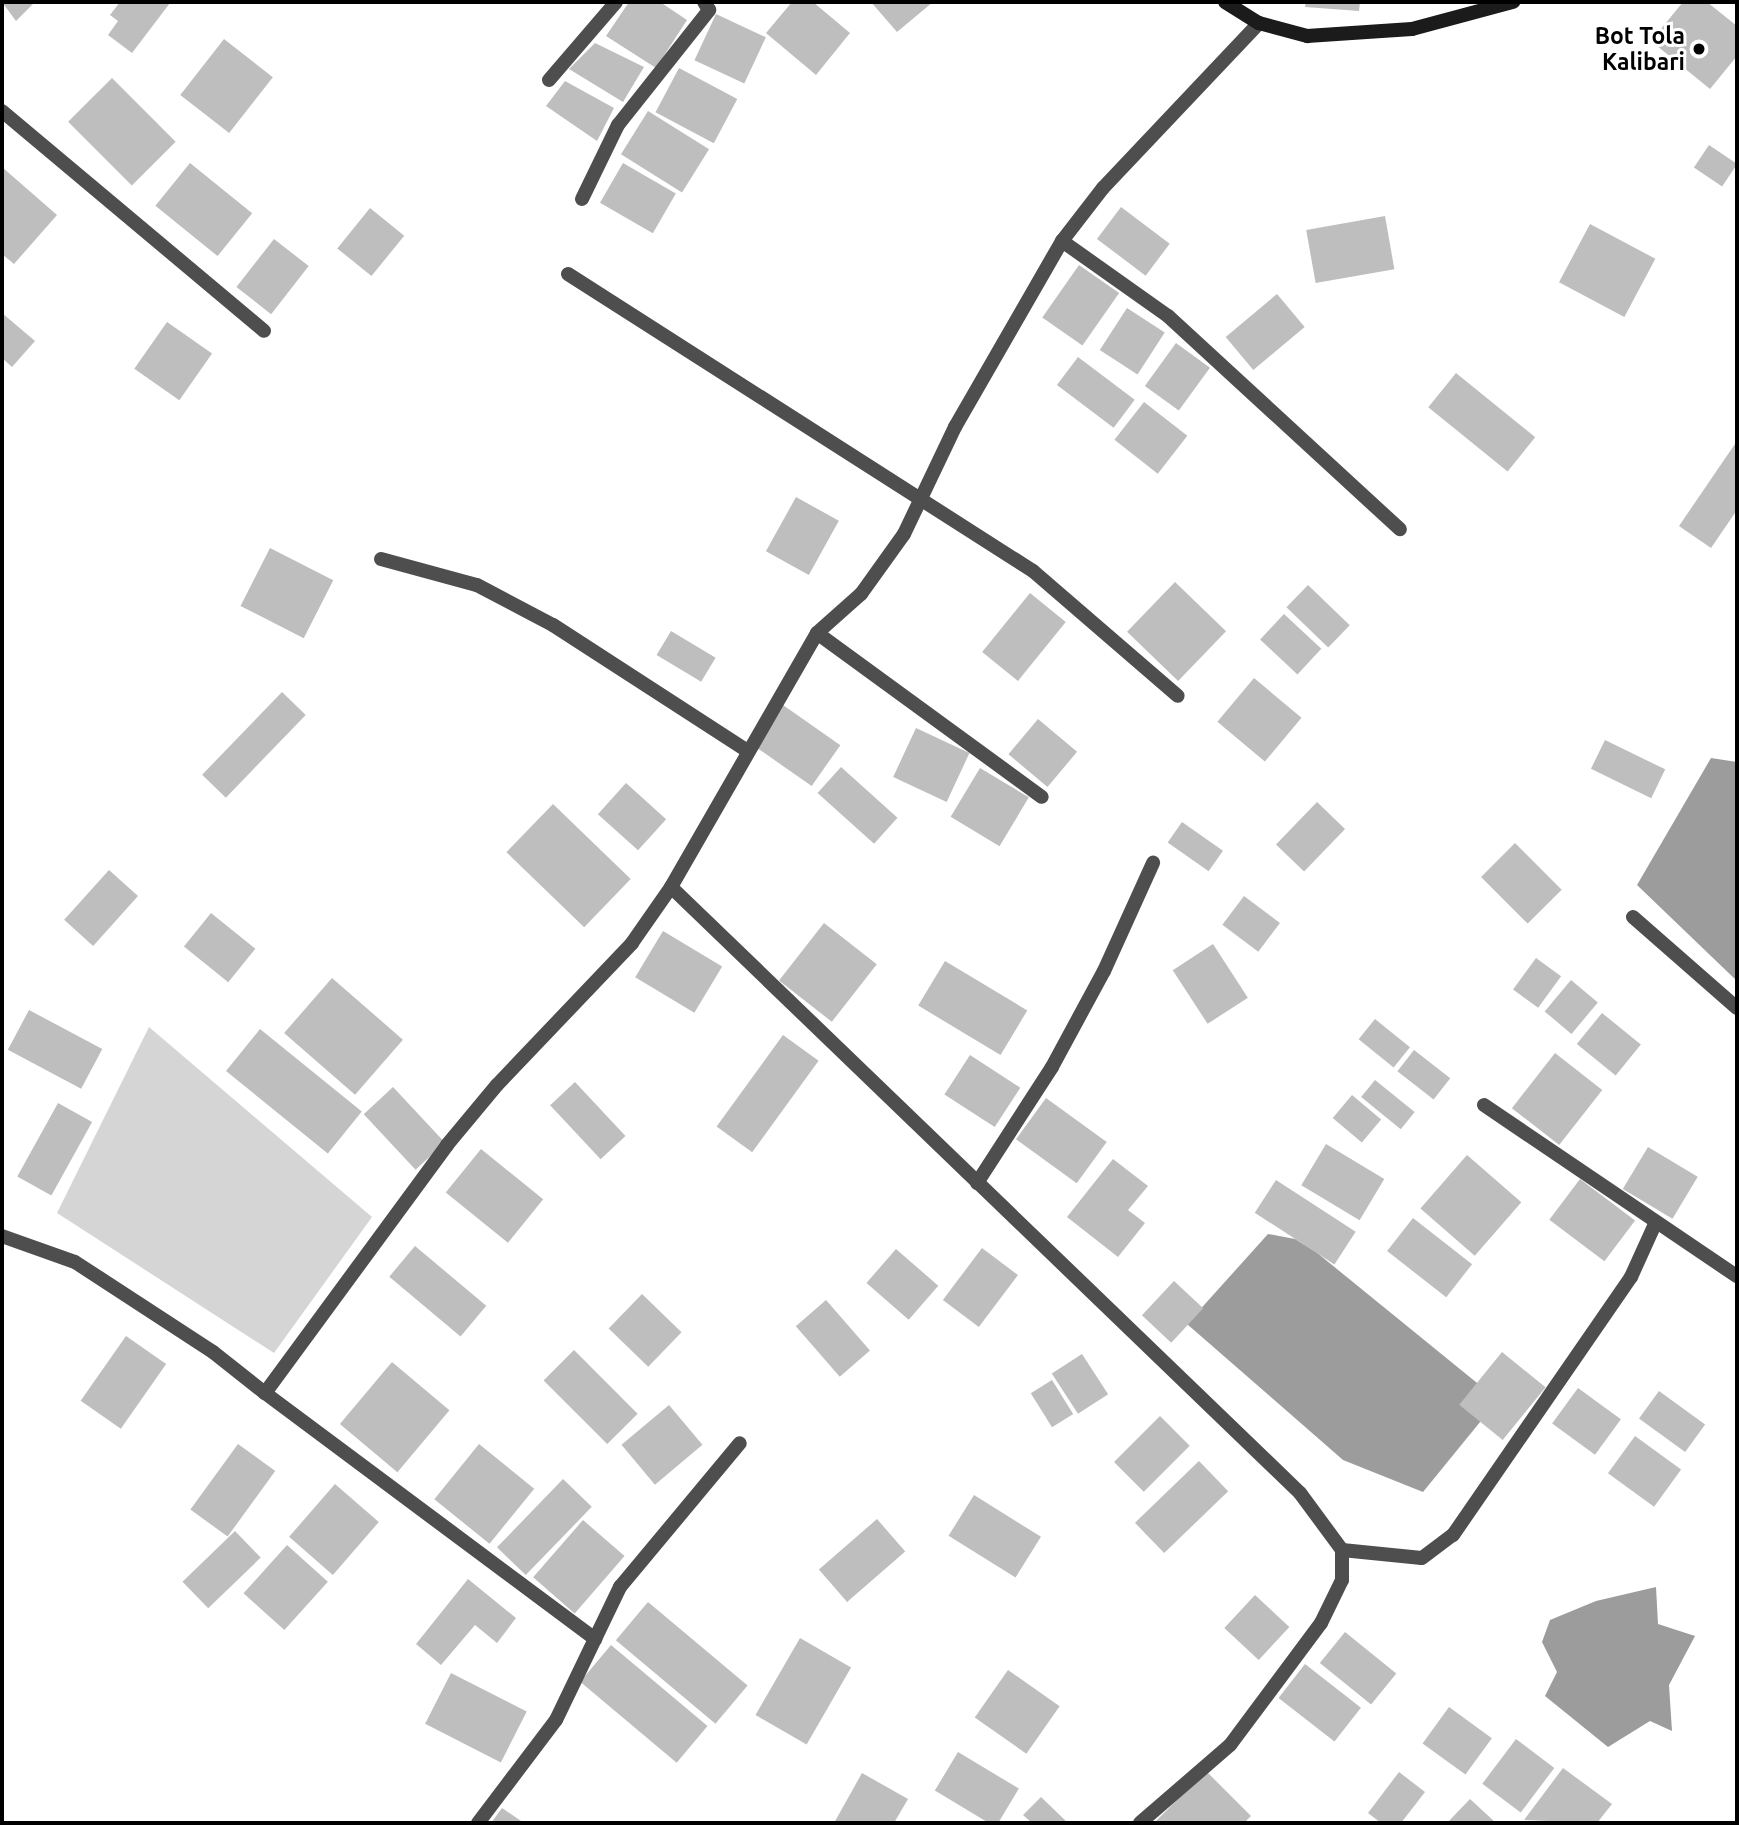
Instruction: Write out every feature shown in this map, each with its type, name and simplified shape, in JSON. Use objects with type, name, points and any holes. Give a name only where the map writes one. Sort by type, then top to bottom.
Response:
[{"type":"street","points":[[549,80],[616,2]]},
{"type":"street","points":[[582,199],[618,125],[709,10],[704,2]]},
{"type":"street","points":[[1225,2],[1259,23],[1307,36],[1412,29],[1513,2]]},
{"type":"street","points":[[265,1393],[447,1145],[497,1085],[632,943],[671,887],[817,633],[861,594],[904,534],[956,427],[1062,241],[1103,188],[1259,23]]},
{"type":"street","points":[[2,111],[264,331]]},
{"type":"street","points":[[1062,241],[1168,316],[1400,529]]},
{"type":"street","points":[[568,274],[1033,571],[1178,696]]},
{"type":"street","points":[[381,559],[477,585],[553,625],[748,751]]},
{"type":"street","points":[[817,633],[1042,797]]},
{"type":"street","points":[[977,1183],[1052,1067],[1104,971],[1153,863]]},
{"type":"street","points":[[671,887],[1300,1493],[1342,1550],[1342,1580],[1321,1623],[1230,1745],[1140,1823]]},
{"type":"street","points":[[1633,917],[1737,1008]]},
{"type":"street","points":[[1484,1105],[1655,1224],[1737,1276]]},
{"type":"street","points":[[1342,1550],[1422,1558],[1453,1535],[1631,1277],[1655,1224]]},
{"type":"street","points":[[2,1236],[75,1262],[213,1352],[595,1639]]},
{"type":"street","points":[[478,1823],[556,1720],[620,1587],[740,1443]]},
{"type":"shaded area","points":[[1711,758],[1737,762],[1737,981],[1637,885]]},
{"type":"shaded area","points":[[149,1027],[372,1217],[274,1353],[57,1213]]},
{"type":"shaded area","points":[[1268,1234],[1295,1239],[1316,1252],[1498,1400],[1423,1492],[1343,1460],[1187,1324]]},
{"type":"shaded area","points":[[1656,1587],[1658,1624],[1695,1636],[1669,1685],[1672,1731],[1650,1721],[1608,1747],[1545,1696],[1557,1672],[1542,1642],[1550,1620],[1596,1601]]},
{"type":"building","points":[[2,2],[35,2],[16,21]]},
{"type":"building","points":[[120,2],[170,3],[132,53],[108,35],[118,21],[110,15]]},
{"type":"building","points":[[629,2],[660,2],[687,20],[656,68],[606,36]]},
{"type":"building","points":[[792,2],[813,2],[850,33],[816,75],[766,33]]},
{"type":"building","points":[[871,2],[933,2],[897,32]]},
{"type":"building","points":[[1306,2],[1360,2],[1359,11],[1305,7]]},
{"type":"building","name":"Bot Tola Kalibari","points":[[1683,2],[1707,2],[1737,26],[1737,56],[1710,89],[1651,41]]},
{"type":"building","points":[[716,14],[766,37],[744,83],[694,60]]},
{"type":"building","points":[[224,39],[273,77],[229,133],[180,95]]},
{"type":"building","points":[[595,43],[644,67],[623,102],[569,69]]},
{"type":"building","points":[[679,68],[737,99],[714,143],[656,112]]},
{"type":"building","points":[[112,78],[176,142],[132,185],[68,122]]},
{"type":"building","points":[[565,81],[614,108],[597,141],[546,106]]},
{"type":"building","points":[[648,111],[709,149],[682,192],[621,154]]},
{"type":"building","points":[[1709,145],[1737,164],[1722,186],[1694,167]]},
{"type":"building","points":[[190,163],[252,213],[218,256],[155,206]]},
{"type":"building","points":[[623,163],[676,194],[653,233],[600,203]]},
{"type":"building","points":[[2,167],[57,215],[14,264],[2,254]]},
{"type":"building","points":[[1121,207],[1170,244],[1146,276],[1097,239]]},
{"type":"building","points":[[370,208],[404,236],[371,276],[337,248]]},
{"type":"building","points":[[1385,216],[1394,269],[1316,283],[1306,230]]},
{"type":"building","points":[[1590,224],[1655,259],[1624,317],[1559,282]]},
{"type":"building","points":[[274,239],[309,266],[271,314],[236,287]]},
{"type":"building","points":[[1079,265],[1119,293],[1082,346],[1042,317]]},
{"type":"building","points":[[1277,294],[1305,327],[1253,370],[1226,337]]},
{"type":"building","points":[[1127,308],[1165,333],[1138,374],[1100,350]]},
{"type":"building","points":[[2,313],[35,341],[12,367],[2,358]]},
{"type":"building","points":[[167,322],[212,354],[179,400],[134,369]]},
{"type":"building","points":[[1176,343],[1210,368],[1179,411],[1145,386]]},
{"type":"building","points":[[1078,357],[1135,400],[1114,428],[1057,385]]},
{"type":"building","points":[[1456,373],[1535,437],[1508,471],[1428,407]]},
{"type":"building","points":[[1144,402],[1187,436],[1158,474],[1114,440]]},
{"type":"building","points":[[1737,441],[1737,510],[1711,548],[1679,526]]},
{"type":"building","points":[[796,497],[839,521],[809,575],[766,551]]},
{"type":"building","points":[[270,548],[333,580],[304,638],[240,606]]},
{"type":"building","points":[[1175,582],[1226,631],[1178,681],[1127,632]]},
{"type":"building","points":[[1308,585],[1350,625],[1328,648],[1286,607]]},
{"type":"building","points":[[1030,593],[1066,622],[1018,681],[982,652]]},
{"type":"building","points":[[1284,614],[1321,649],[1297,674],[1260,640]]},
{"type":"building","points":[[671,631],[716,658],[701,682],[657,655]]},
{"type":"building","points":[[1254,678],[1301,718],[1265,762],[1217,722]]},
{"type":"building","points":[[282,692],[306,715],[226,798],[202,775]]},
{"type":"building","points":[[783,705],[840,745],[812,786],[754,746]]},
{"type":"building","points":[[1038,719],[1077,752],[1048,787],[1008,754]]},
{"type":"building","points":[[916,728],[969,753],[947,802],[893,777]]},
{"type":"building","points":[[1605,740],[1665,769],[1651,798],[1591,769]]},
{"type":"building","points":[[841,767],[897,818],[874,844],[818,793]]},
{"type":"building","points":[[980,768],[1029,797],[1000,846],[951,817]]},
{"type":"building","points":[[626,783],[666,819],[638,850],[598,814]]},
{"type":"building","points":[[1317,802],[1345,829],[1304,872],[1276,844]]},
{"type":"building","points":[[553,804],[631,879],[584,927],[506,852]]},
{"type":"building","points":[[1182,822],[1223,851],[1209,871],[1168,842]]},
{"type":"building","points":[[1515,843],[1562,890],[1528,924],[1481,877]]},
{"type":"building","points":[[109,870],[138,896],[93,946],[64,920]]},
{"type":"building","points":[[1244,896],[1280,923],[1258,952],[1222,925]]},
{"type":"building","points":[[211,913],[255,949],[228,982],[184,946]]},
{"type":"building","points":[[824,923],[877,964],[832,1022],[779,981]]},
{"type":"building","points":[[663,931],[722,967],[694,1013],[635,977]]},
{"type":"building","points":[[1213,944],[1248,998],[1208,1024],[1173,970]]},
{"type":"building","points":[[1536,958],[1561,976],[1538,1008],[1513,990]]},
{"type":"building","points":[[945,961],[1027,1010],[1001,1055],[918,1006]]},
{"type":"building","points":[[332,978],[403,1040],[355,1095],[284,1033]]},
{"type":"building","points":[[1571,980],[1598,1002],[1571,1034],[1545,1011]]},
{"type":"building","points":[[29,1010],[102,1049],[81,1089],[8,1050]]},
{"type":"building","points":[[1602,1013],[1641,1044],[1616,1076],[1577,1044]]},
{"type":"building","points":[[1375,1019],[1410,1047],[1394,1068],[1359,1039]]},
{"type":"building","points":[[260,1029],[362,1111],[328,1153],[226,1071]]},
{"type":"building","points":[[783,1035],[819,1061],[752,1152],[717,1126]]},
{"type":"building","points":[[1414,1050],[1450,1078],[1434,1100],[1397,1071]]},
{"type":"building","points":[[1555,1053],[1602,1090],[1559,1145],[1512,1108]]},
{"type":"building","points":[[970,1055],[1020,1088],[995,1127],[944,1094]]},
{"type":"building","points":[[1375,1080],[1415,1112],[1401,1129],[1361,1097]]},
{"type":"building","points":[[575,1082],[625,1136],[601,1159],[550,1105]]},
{"type":"building","points":[[393,1087],[445,1143],[416,1170],[364,1114]]},
{"type":"building","points":[[1352,1095],[1381,1119],[1362,1142],[1333,1118]]},
{"type":"building","points":[[1046,1098],[1107,1142],[1077,1183],[1016,1139]]},
{"type":"building","points":[[58,1103],[92,1122],[51,1195],[17,1176]]},
{"type":"building","points":[[1326,1144],[1384,1179],[1360,1220],[1301,1185]]},
{"type":"building","points":[[1648,1147],[1698,1177],[1672,1219],[1623,1189]]},
{"type":"building","points":[[481,1149],[543,1199],[508,1243],[446,1193]]},
{"type":"building","points":[[1467,1155],[1521,1202],[1475,1256],[1420,1209]]},
{"type":"building","points":[[1113,1159],[1148,1186],[1128,1210],[1145,1223],[1118,1257],[1067,1217]]},
{"type":"building","points":[[1580,1179],[1635,1221],[1604,1261],[1549,1220]]},
{"type":"building","points":[[1276,1180],[1356,1232],[1334,1264],[1255,1213]]},
{"type":"building","points":[[1413,1218],[1472,1264],[1446,1297],[1387,1251]]},
{"type":"building","points":[[415,1246],[486,1306],[461,1336],[389,1277]]},
{"type":"building","points":[[982,1248],[1018,1275],[979,1327],[943,1300]]},
{"type":"building","points":[[896,1249],[938,1286],[909,1320],[866,1283]]},
{"type":"building","points":[[1174,1281],[1203,1308],[1171,1343],[1142,1315]]},
{"type":"building","points":[[642,1294],[682,1332],[648,1367],[609,1329]]},
{"type":"building","points":[[826,1300],[870,1351],[840,1377],[796,1326]]},
{"type":"building","points":[[126,1336],[166,1364],[121,1429],[81,1401]]},
{"type":"building","points":[[574,1350],[638,1414],[607,1444],[544,1380]]},
{"type":"building","points":[[1502,1352],[1546,1387],[1503,1440],[1459,1405]]},
{"type":"building","points":[[1082,1354],[1108,1394],[1078,1414],[1052,1374]]},
{"type":"building","points":[[392,1362],[449,1410],[397,1472],[340,1424]]},
{"type":"building","points":[[1052,1380],[1073,1414],[1052,1427],[1031,1393]]},
{"type":"building","points":[[1578,1388],[1621,1419],[1595,1455],[1552,1424]]},
{"type":"building","points":[[1659,1391],[1705,1425],[1685,1452],[1639,1419]]},
{"type":"building","points":[[669,1405],[702,1445],[655,1485],[622,1445]]},
{"type":"building","points":[[1160,1416],[1190,1446],[1144,1492],[1114,1462]]},
{"type":"building","points":[[1635,1436],[1681,1470],[1654,1507],[1608,1473]]},
{"type":"building","points":[[238,1444],[275,1471],[228,1537],[190,1510]]},
{"type":"building","points":[[479,1444],[534,1489],[489,1544],[434,1499]]},
{"type":"building","points":[[1199,1461],[1228,1491],[1164,1553],[1135,1523]]},
{"type":"building","points":[[563,1479],[592,1507],[526,1575],[497,1547]]},
{"type":"building","points":[[335,1484],[379,1522],[333,1575],[289,1537]]},
{"type":"building","points":[[974,1495],[1041,1537],[1016,1578],[949,1536]]},
{"type":"building","points":[[877,1519],[905,1551],[847,1602],[819,1570]]},
{"type":"building","points":[[583,1520],[625,1556],[575,1613],[533,1577]]},
{"type":"building","points":[[235,1531],[261,1558],[208,1608],[182,1582]]},
{"type":"building","points":[[287,1545],[328,1582],[284,1630],[244,1593]]},
{"type":"building","points":[[468,1579],[516,1618],[497,1643],[475,1625],[441,1665],[416,1644]]},
{"type":"building","points":[[1255,1595],[1289,1627],[1259,1660],[1224,1628]]},
{"type":"building","points":[[648,1602],[748,1686],[715,1724],[616,1640]]},
{"type":"building","points":[[1345,1632],[1396,1674],[1371,1705],[1320,1663]]},
{"type":"building","points":[[800,1638],[851,1668],[807,1745],[756,1715]]},
{"type":"building","points":[[611,1645],[708,1726],[677,1763],[580,1682]]},
{"type":"building","points":[[1305,1664],[1361,1708],[1334,1742],[1279,1698]]},
{"type":"building","points":[[1008,1670],[1060,1706],[1026,1754],[975,1718]]},
{"type":"building","points":[[451,1673],[527,1712],[501,1762],[425,1724]]},
{"type":"building","points":[[1449,1707],[1492,1738],[1465,1775],[1423,1743]]},
{"type":"building","points":[[1516,1739],[1554,1768],[1521,1813],[1482,1784]]},
{"type":"building","points":[[958,1752],[1019,1789],[998,1823],[989,1823],[935,1791]]},
{"type":"building","points":[[1563,1768],[1612,1804],[1597,1823],[1524,1820]]},
{"type":"building","points":[[1206,1771],[1251,1816],[1244,1823],[1154,1823]]},
{"type":"building","points":[[1399,1772],[1425,1792],[1401,1823],[1381,1823],[1368,1813]]},
{"type":"building","points":[[862,1773],[908,1799],[894,1823],[834,1823]]},
{"type":"building","points":[[1041,1797],[1068,1823],[1032,1823],[1023,1815]]},
{"type":"building","points":[[1470,1799],[1496,1823],[1447,1823]]},
{"type":"building","points":[[502,1808],[524,1823],[491,1823]]},
{"type":"place","name":"Bot Tola Kalibari","points":[[1699,49]]}]
